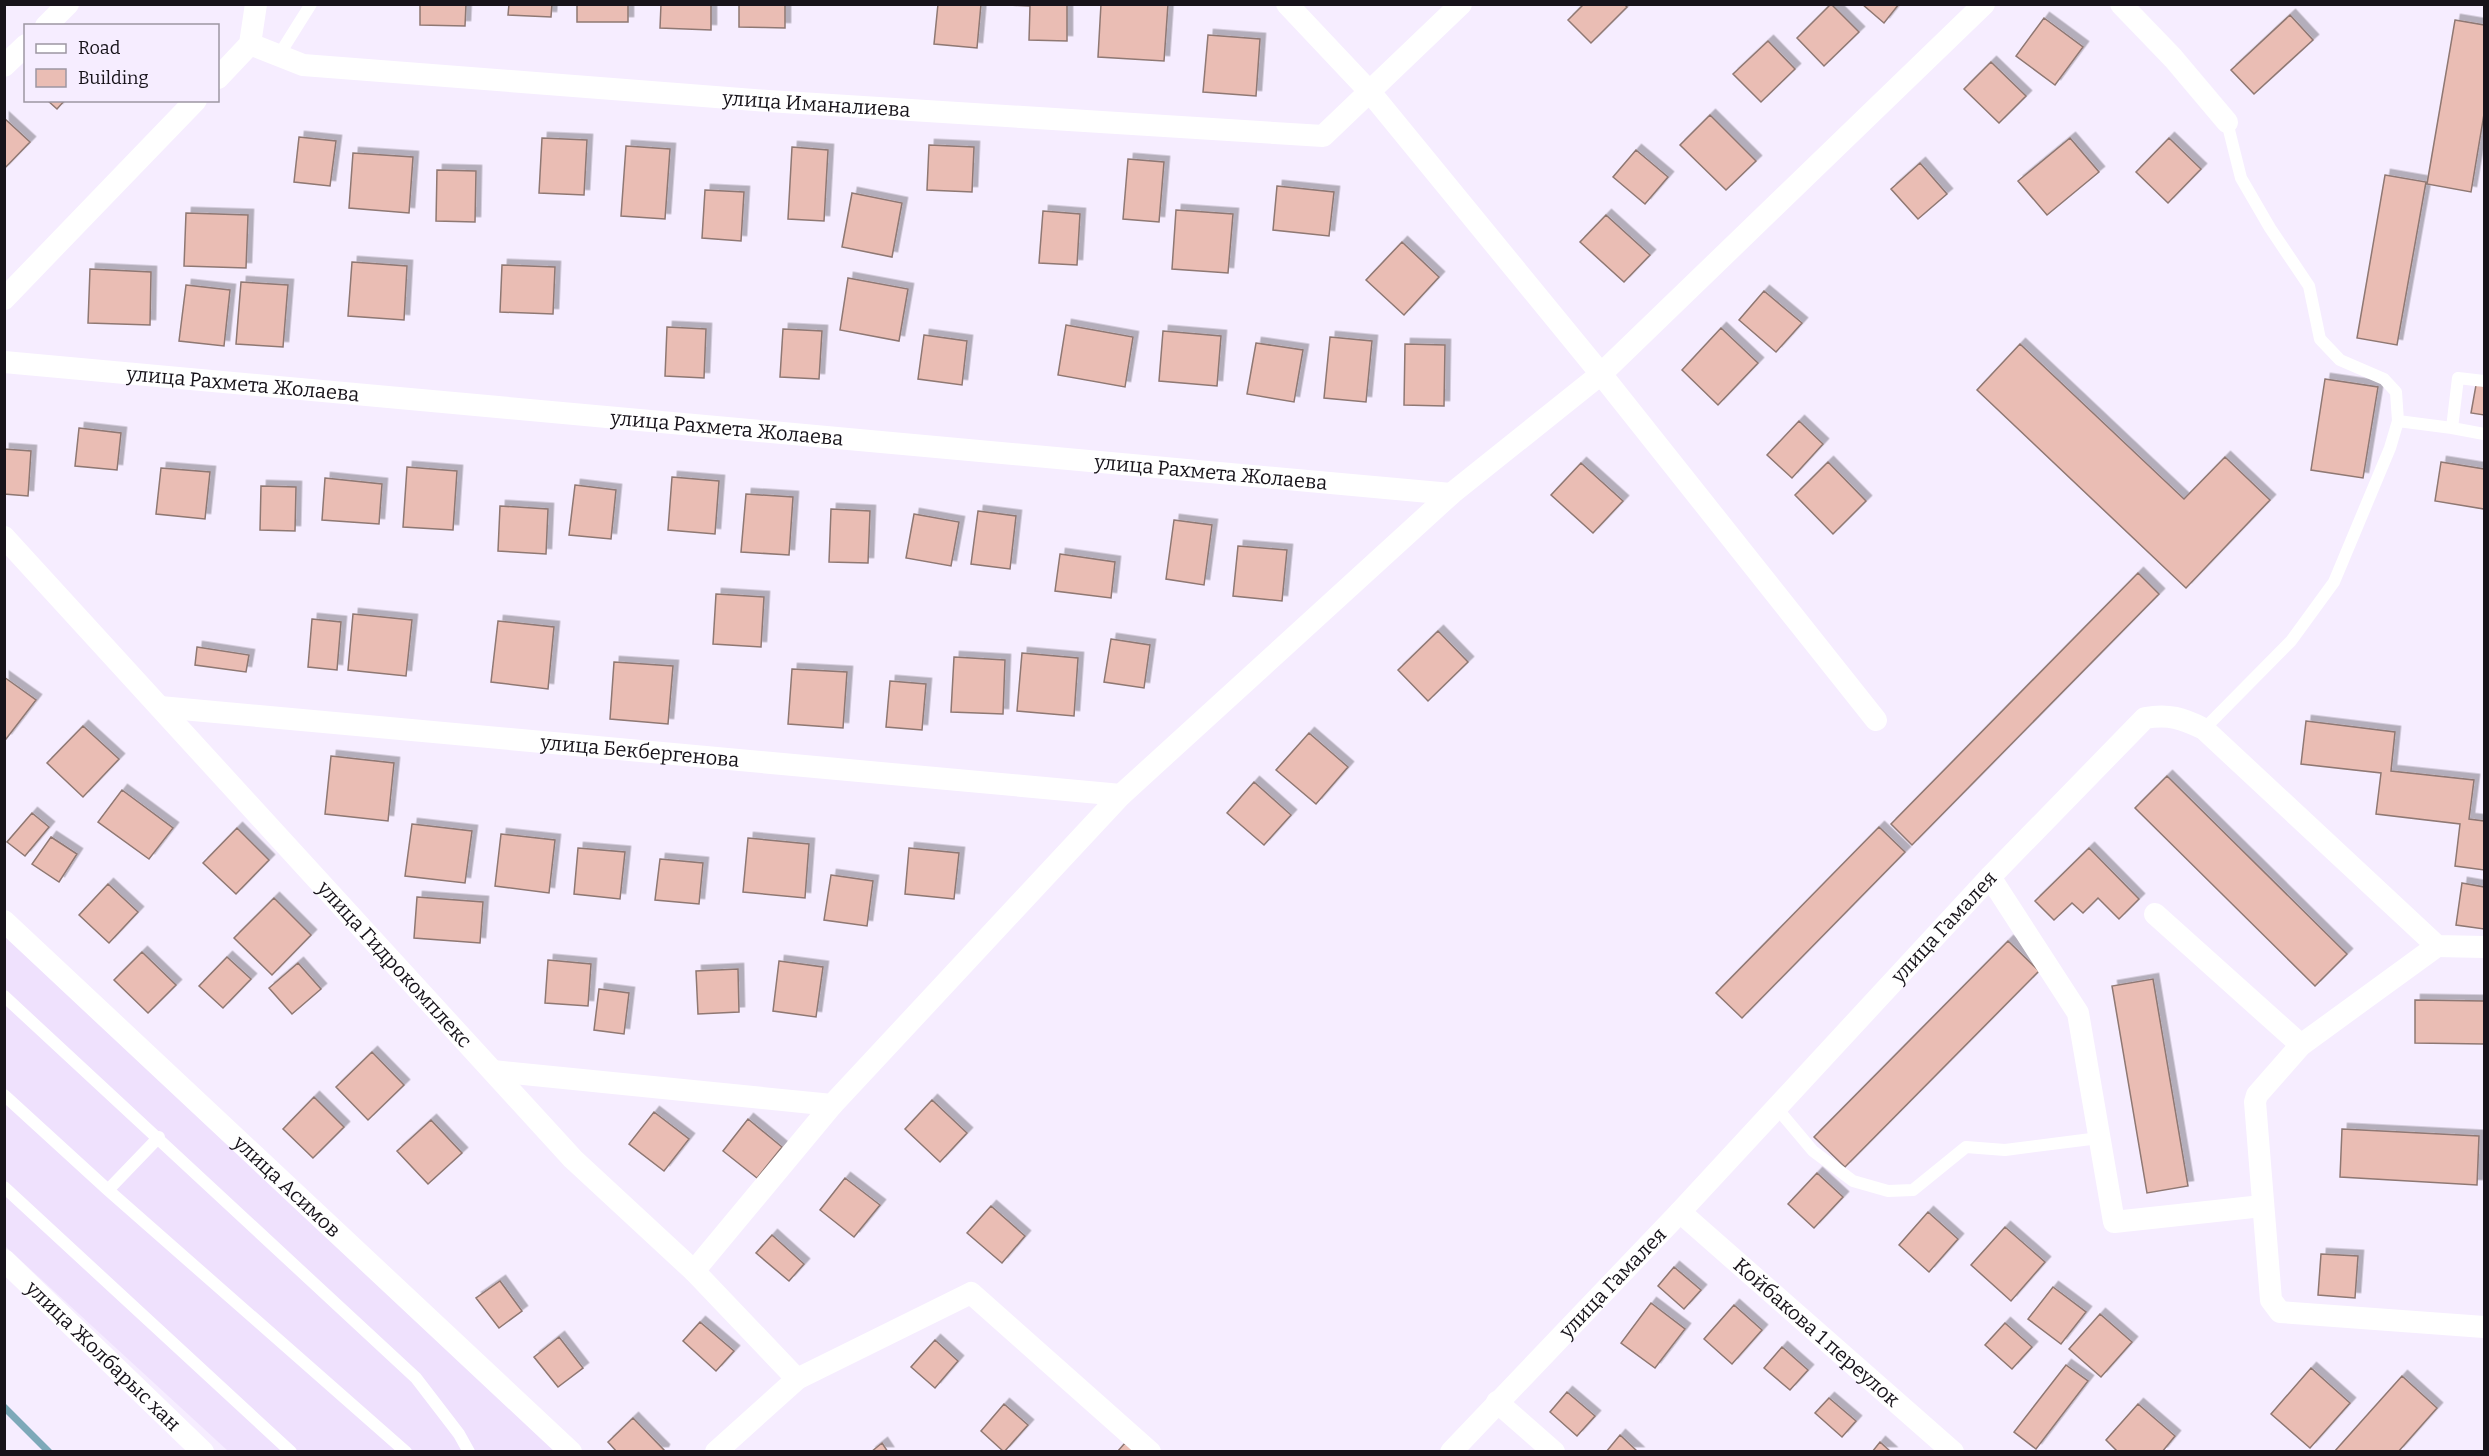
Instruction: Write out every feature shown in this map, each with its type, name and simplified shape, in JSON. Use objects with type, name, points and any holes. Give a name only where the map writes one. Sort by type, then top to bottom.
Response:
[{"type":"street","points":[[48,24],[68,4]]},
{"type":"street","points":[[219,77],[250,44],[256,4]]},
{"type":"street","points":[[1287,4],[1370,92],[1601,374],[1876,720]]},
{"type":"street","name":"улица Иманалиева","points":[[250,44],[303,65],[768,102],[1323,136],[1461,4]]},
{"type":"street","points":[[694,1271],[832,1105],[1121,795],[1451,494],[1601,374],[1984,4]]},
{"type":"street","points":[[2121,4],[2173,58],[2227,122]]},
{"type":"street","points":[[4,66],[24,47]]},
{"type":"street","points":[[4,300],[194,102]]},
{"type":"street","name":"улица Рахмета Жолаева","points":[[4,362],[1451,494]]},
{"type":"street","name":"улица Гидрокомплекс","points":[[4,537],[573,1159],[694,1271],[797,1378]]},
{"type":"street","name":"улица Бекбергенова","points":[[160,707],[1121,795]]},
{"type":"street","name":"улица Гамалея","points":[[1451,1452],[1680,1212],[1990,877],[2145,718],[2163,715],[2177,716],[2204,729],[2437,946]]},
{"type":"street","points":[[1990,877],[2078,1013],[2114,1222],[2262,1206]]},
{"type":"street","points":[[2155,914],[2301,1045]]},
{"type":"street","name":"улица Асимов","points":[[4,921],[571,1452]]},
{"type":"street","points":[[2484,947],[2437,946],[2301,1045],[2264,1085],[2255,1102],[2271,1300],[2280,1312],[2484,1328]]},
{"type":"street","points":[[493,1071],[832,1105]]},
{"type":"street","name":"Койбакова 1 переулок","points":[[1680,1212],[1953,1452]]},
{"type":"street","name":"улица Жолбарыс хан","points":[[4,1260],[202,1452]]},
{"type":"street","points":[[716,1452],[797,1378],[971,1293],[1150,1452]]},
{"type":"street","points":[[1497,1402],[1554,1452]]},
{"type":"lane","points":[[279,55],[311,4]]},
{"type":"lane","points":[[2204,729],[2291,641],[2334,582],[2390,448],[2398,421],[2396,392],[2384,379],[2340,360],[2320,339],[2309,286],[2270,228],[2241,178],[2227,122]]},
{"type":"lane","points":[[2452,428],[2458,378],[2484,381]]},
{"type":"lane","points":[[2398,421],[2484,434]]},
{"type":"lane","points":[[4,996],[159,1137],[416,1378],[459,1434],[469,1452]]},
{"type":"lane","points":[[4,1095],[108,1190],[406,1452]]},
{"type":"lane","points":[[1776,1107],[1814,1151],[1853,1181],[1888,1191],[1912,1190],[1966,1147],[2005,1150],[2099,1138]]},
{"type":"lane","points":[[108,1190],[159,1137]]},
{"type":"lane","points":[[4,1186],[291,1452]]},
{"type":"shaded area","points":[[4,928],[568,1451],[228,1451],[5,1246]]},
{"type":"building","points":[[420,4],[466,4],[465,26],[420,25]]},
{"type":"building","points":[[509,4],[552,4],[551,17],[508,15]]},
{"type":"building","points":[[577,4],[628,4],[628,22],[577,22]]},
{"type":"building","points":[[661,4],[711,4],[711,30],[660,28]]},
{"type":"building","points":[[739,4],[785,4],[785,28],[739,27]]},
{"type":"building","points":[[938,4],[981,4],[977,48],[934,44]]},
{"type":"building","points":[[1067,4],[1067,41],[1029,40],[1030,6],[1007,5]]},
{"type":"building","points":[[1101,4],[1168,4],[1164,61],[1098,57]]},
{"type":"building","points":[[1584,4],[1624,4],[1627,7],[1591,43],[1568,20]]},
{"type":"building","points":[[1831,4],[1859,32],[1824,66],[1797,38]]},
{"type":"building","points":[[1862,4],[1899,4],[1884,23]]},
{"type":"building","points":[[2290,15],[2313,40],[2254,94],[2231,70]]},
{"type":"building","points":[[2044,18],[2083,47],[2055,85],[2016,56]]},
{"type":"building","points":[[2455,20],[2484,25],[2484,114],[2471,192],[2427,184]]},
{"type":"building","points":[[1208,35],[1260,39],[1256,96],[1203,92]]},
{"type":"building","points":[[1768,41],[1795,69],[1761,102],[1733,74]]},
{"type":"building","points":[[1991,62],[2026,96],[1999,123],[1964,89]]},
{"type":"building","points":[[49,102],[63,102],[57,109]]},
{"type":"building","points":[[1710,115],[1756,161],[1726,190],[1680,145]]},
{"type":"building","points":[[4,118],[30,142],[4,169]]},
{"type":"building","points":[[299,137],[336,141],[330,186],[294,182]]},
{"type":"building","points":[[542,138],[587,140],[584,195],[539,193]]},
{"type":"building","points":[[2070,138],[2099,172],[2047,215],[2018,181]]},
{"type":"building","points":[[2169,138],[2201,169],[2168,203],[2136,172]]},
{"type":"building","points":[[929,145],[974,147],[972,192],[927,190]]},
{"type":"building","points":[[626,146],[670,149],[665,219],[621,216]]},
{"type":"building","points":[[792,147],[828,150],[824,221],[788,219]]},
{"type":"building","points":[[1636,150],[1668,177],[1645,204],[1613,177]]},
{"type":"building","points":[[353,153],[413,157],[409,213],[349,208]]},
{"type":"building","points":[[1128,159],[1164,162],[1159,222],[1123,219]]},
{"type":"building","points":[[1920,163],[1947,194],[1918,219],[1891,189]]},
{"type":"building","points":[[437,170],[476,171],[475,222],[436,221]]},
{"type":"building","points":[[2385,175],[2426,182],[2397,345],[2357,338]]},
{"type":"building","points":[[1277,186],[1334,192],[1329,236],[1273,230]]},
{"type":"building","points":[[705,190],[744,192],[741,241],[702,238]]},
{"type":"building","points":[[852,193],[902,203],[892,257],[842,247]]},
{"type":"building","points":[[1176,210],[1233,214],[1228,273],[1172,269]]},
{"type":"building","points":[[1043,211],[1080,214],[1077,265],[1039,263]]},
{"type":"building","points":[[186,213],[248,215],[246,268],[184,266]]},
{"type":"building","points":[[1606,215],[1650,255],[1624,282],[1580,242]]},
{"type":"building","points":[[1402,242],[1439,277],[1404,315],[1366,280]]},
{"type":"building","points":[[352,262],[407,266],[404,320],[348,316]]},
{"type":"building","points":[[502,265],[555,267],[553,314],[500,312]]},
{"type":"building","points":[[90,269],[151,272],[150,325],[88,323]]},
{"type":"building","points":[[848,278],[908,289],[899,341],[840,330]]},
{"type":"building","points":[[241,282],[288,285],[283,347],[236,344]]},
{"type":"building","points":[[186,285],[230,290],[224,346],[179,341]]},
{"type":"building","points":[[1764,291],[1802,323],[1776,352],[1739,320]]},
{"type":"building","points":[[1066,325],[1133,337],[1125,387],[1058,375]]},
{"type":"building","points":[[667,327],[706,329],[704,378],[665,376]]},
{"type":"building","points":[[1721,328],[1758,363],[1718,405],[1682,370]]},
{"type":"building","points":[[783,329],[822,331],[819,379],[780,377]]},
{"type":"building","points":[[1163,331],[1221,336],[1217,386],[1159,381]]},
{"type":"building","points":[[924,335],[967,341],[962,385],[918,379]]},
{"type":"building","points":[[1330,337],[1372,341],[1366,402],[1324,398]]},
{"type":"building","points":[[1256,343],[1303,350],[1294,402],[1247,394]]},
{"type":"building","points":[[1405,344],[1445,345],[1444,406],[1404,405]]},
{"type":"building","points":[[2020,344],[2184,499],[2225,457],[2270,500],[2186,588],[1977,390]]},
{"type":"building","points":[[2325,379],[2378,387],[2363,478],[2311,470]]},
{"type":"building","points":[[2476,385],[2484,386],[2484,415],[2471,413]]},
{"type":"building","points":[[1799,421],[1823,444],[1792,478],[1767,455]]},
{"type":"building","points":[[79,428],[121,433],[117,470],[75,466]]},
{"type":"building","points":[[4,449],[31,451],[28,496],[4,494]]},
{"type":"building","points":[[1828,462],[1866,501],[1833,534],[1795,495]]},
{"type":"building","points":[[2441,462],[2484,469],[2484,509],[2435,501]]},
{"type":"building","points":[[1581,463],[1623,501],[1593,533],[1551,495]]},
{"type":"building","points":[[407,467],[457,471],[453,530],[403,527]]},
{"type":"building","points":[[161,468],[210,472],[205,519],[156,514]]},
{"type":"building","points":[[672,477],[719,481],[715,534],[668,530]]},
{"type":"building","points":[[325,478],[382,484],[379,524],[322,520]]},
{"type":"building","points":[[575,485],[616,490],[611,539],[569,535]]},
{"type":"building","points":[[261,486],[296,487],[295,531],[260,530]]},
{"type":"building","points":[[746,494],[793,497],[789,555],[741,552]]},
{"type":"building","points":[[500,506],[548,509],[546,554],[498,551]]},
{"type":"building","points":[[831,509],[870,511],[868,563],[829,562]]},
{"type":"building","points":[[978,511],[1016,516],[1010,569],[971,564]]},
{"type":"building","points":[[914,514],[959,522],[951,566],[906,558]]},
{"type":"building","points":[[1174,520],[1212,525],[1204,585],[1166,579]]},
{"type":"building","points":[[1238,546],[1287,550],[1282,601],[1233,596]]},
{"type":"building","points":[[1060,554],[1115,562],[1111,598],[1055,591]]},
{"type":"building","points":[[2138,573],[2159,594],[1912,845],[1891,824]]},
{"type":"building","points":[[716,594],[764,597],[761,647],[713,644]]},
{"type":"building","points":[[353,614],[412,620],[406,676],[348,670]]},
{"type":"building","points":[[312,619],[341,622],[337,670],[308,667]]},
{"type":"building","points":[[498,621],[554,627],[548,689],[491,682]]},
{"type":"building","points":[[1438,631],[1468,662],[1428,701],[1398,670]]},
{"type":"building","points":[[1111,639],[1150,645],[1144,688],[1104,682]]},
{"type":"building","points":[[197,647],[249,655],[246,672],[195,665]]},
{"type":"building","points":[[1022,653],[1078,658],[1074,716],[1017,711]]},
{"type":"building","points":[[954,657],[1005,660],[1003,714],[951,712]]},
{"type":"building","points":[[614,662],[673,666],[668,724],[610,719]]},
{"type":"building","points":[[792,669],[847,672],[843,728],[788,724]]},
{"type":"building","points":[[4,677],[36,700],[6,739],[4,738]]},
{"type":"building","points":[[890,681],[926,684],[922,730],[886,727]]},
{"type":"building","points":[[2306,721],[2395,732],[2391,771],[2474,780],[2469,819],[2484,821],[2484,870],[2455,866],[2460,824],[2376,814],[2381,773],[2301,764]]},
{"type":"building","points":[[83,726],[119,759],[83,797],[47,763]]},
{"type":"building","points":[[1309,733],[1348,767],[1316,804],[1276,770]]},
{"type":"building","points":[[331,756],[394,763],[388,821],[325,814]]},
{"type":"building","points":[[2167,776],[2347,954],[2315,986],[2135,808]]},
{"type":"building","points":[[1254,782],[1291,815],[1264,845],[1227,813]]},
{"type":"building","points":[[122,790],[173,828],[149,859],[98,822]]},
{"type":"building","points":[[32,813],[49,827],[25,856],[7,842]]},
{"type":"building","points":[[412,824],[472,831],[465,883],[405,876]]},
{"type":"building","points":[[1879,827],[1905,852],[1742,1018],[1716,993]]},
{"type":"building","points":[[237,828],[269,860],[236,894],[203,863]]},
{"type":"building","points":[[501,834],[555,840],[549,893],[495,886]]},
{"type":"building","points":[[51,837],[77,854],[59,882],[32,864]]},
{"type":"building","points":[[748,838],[809,844],[805,898],[743,892]]},
{"type":"building","points":[[578,848],[625,852],[620,899],[574,894]]},
{"type":"building","points":[[909,848],[959,853],[954,899],[905,894]]},
{"type":"building","points":[[2089,848],[2139,899],[2119,919],[2098,898],[2083,913],[2072,903],[2054,920],[2035,901]]},
{"type":"building","points":[[660,859],[703,863],[699,904],[655,900]]},
{"type":"building","points":[[831,875],[873,881],[867,926],[824,920]]},
{"type":"building","points":[[2462,883],[2484,887],[2484,929],[2456,925]]},
{"type":"building","points":[[108,884],[138,912],[109,943],[79,915]]},
{"type":"building","points":[[417,897],[483,902],[480,943],[414,938]]},
{"type":"building","points":[[274,898],[311,935],[272,975],[234,938]]},
{"type":"building","points":[[2008,941],[2039,971],[1845,1167],[1814,1137]]},
{"type":"building","points":[[142,952],[176,985],[148,1013],[114,980]]},
{"type":"building","points":[[227,957],[251,979],[223,1008],[199,986]]},
{"type":"building","points":[[548,960],[591,964],[588,1006],[545,1003]]},
{"type":"building","points":[[779,961],[823,967],[816,1017],[773,1011]]},
{"type":"building","points":[[298,963],[321,989],[292,1014],[269,988]]},
{"type":"building","points":[[738,969],[739,1012],[698,1014],[696,971]]},
{"type":"building","points":[[2153,979],[2188,1186],[2147,1193],[2112,986]]},
{"type":"building","points":[[599,989],[629,993],[624,1034],[594,1030]]},
{"type":"building","points":[[2415,1000],[2484,1001],[2484,1044],[2415,1043]]},
{"type":"building","points":[[372,1052],[404,1085],[368,1120],[336,1087]]},
{"type":"building","points":[[314,1097],[344,1127],[313,1158],[283,1129]]},
{"type":"building","points":[[932,1100],[967,1133],[940,1162],[905,1129]]},
{"type":"building","points":[[654,1112],[689,1139],[664,1171],[629,1144]]},
{"type":"building","points":[[748,1119],[782,1147],[757,1178],[723,1151]]},
{"type":"building","points":[[431,1120],[462,1153],[428,1184],[397,1151]]},
{"type":"building","points":[[2342,1129],[2479,1136],[2477,1185],[2340,1177]]},
{"type":"building","points":[[1817,1173],[1843,1197],[1814,1228],[1788,1204]]},
{"type":"building","points":[[845,1178],[880,1205],[854,1237],[820,1210]]},
{"type":"building","points":[[991,1206],[1025,1236],[1002,1263],[967,1233]]},
{"type":"building","points":[[1928,1212],[1958,1239],[1929,1272],[1899,1245]]},
{"type":"building","points":[[2005,1227],[2045,1262],[2011,1301],[1971,1265]]},
{"type":"building","points":[[772,1235],[804,1264],[789,1281],[756,1253]]},
{"type":"building","points":[[2321,1254],[2358,1256],[2355,1298],[2318,1295]]},
{"type":"building","points":[[1674,1267],[1701,1290],[1684,1309],[1658,1286]]},
{"type":"building","points":[[500,1281],[522,1311],[499,1328],[476,1298]]},
{"type":"building","points":[[2053,1287],[2086,1312],[2061,1344],[2028,1319]]},
{"type":"building","points":[[1651,1303],[1685,1329],[1655,1368],[1621,1343]]},
{"type":"building","points":[[1734,1305],[1762,1330],[1732,1364],[1704,1339]]},
{"type":"building","points":[[2100,1314],[2132,1342],[2101,1377],[2069,1349]]},
{"type":"building","points":[[700,1322],[734,1351],[716,1371],[683,1341]]},
{"type":"building","points":[[2005,1323],[2032,1347],[2012,1369],[1985,1345]]},
{"type":"building","points":[[559,1337],[583,1368],[558,1387],[534,1357]]},
{"type":"building","points":[[935,1340],[958,1361],[935,1388],[911,1367]]},
{"type":"building","points":[[1782,1347],[1808,1370],[1790,1390],[1764,1368]]},
{"type":"building","points":[[2066,1365],[2088,1381],[2036,1449],[2014,1432]]},
{"type":"building","points":[[2311,1368],[2350,1403],[2310,1448],[2271,1414]]},
{"type":"building","points":[[2402,1376],[2437,1408],[2398,1452],[2334,1452]]},
{"type":"building","points":[[1567,1392],[1595,1416],[1577,1436],[1550,1412]]},
{"type":"building","points":[[1829,1398],[1856,1421],[1842,1437],[1815,1413]]},
{"type":"building","points":[[1004,1404],[1028,1425],[1004,1452],[981,1431]]},
{"type":"building","points":[[2138,1404],[2175,1436],[2162,1452],[2118,1452],[2106,1440]]},
{"type":"building","points":[[633,1418],[664,1450],[663,1452],[617,1452],[608,1442]]},
{"type":"building","points":[[1620,1435],[1638,1452],[1606,1452]]},
{"type":"building","points":[[1880,1442],[1891,1452],[1872,1452]]},
{"type":"building","points":[[882,1443],[888,1452],[871,1452]]},
{"type":"building","points":[[1125,1443],[1135,1452],[1117,1452]]},
{"type":"waterway","points":[[4,1407],[49,1452]]}]
